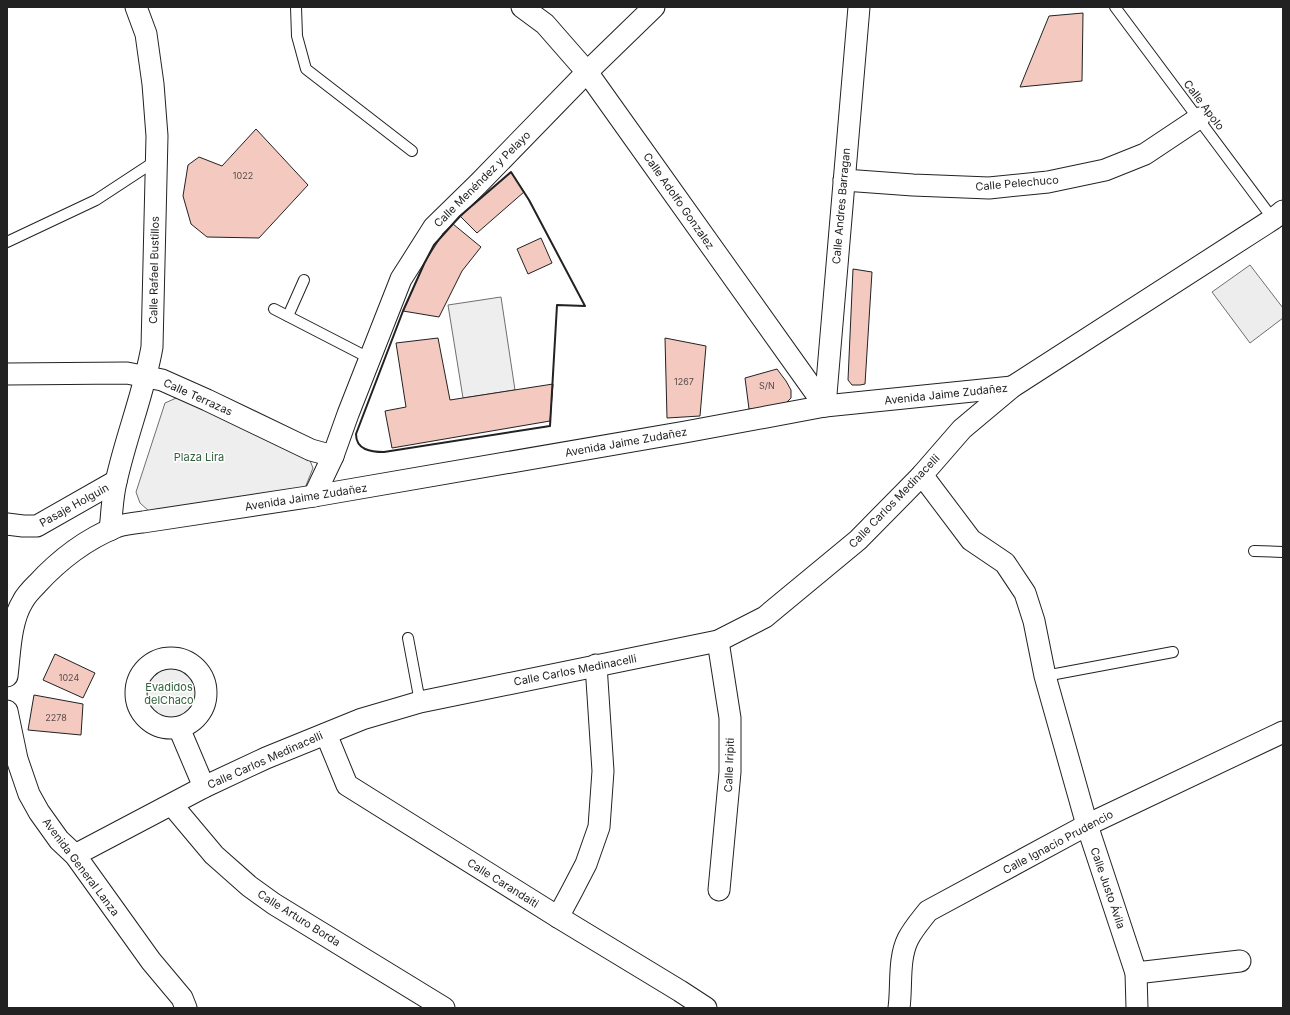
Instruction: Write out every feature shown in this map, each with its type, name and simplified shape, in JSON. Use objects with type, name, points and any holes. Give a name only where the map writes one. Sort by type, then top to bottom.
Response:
[{"type":"street","name":"Calle Rafael Bustillos","points":[[110,530],[113,494],[126,443],[147,377],[152,347],[157,136],[153,84],[146,34],[136,7]]},
{"type":"street","name":"Calle Adolfo Gonzalez","points":[[522,7],[545,24],[587,72],[825,406]]},
{"type":"street","name":"Calle Menéndez y Pelayo","points":[[314,496],[333,456],[369,358],[401,279],[434,227],[587,72],[654,7]]},
{"type":"street","name":"Calle Andres Barragan","points":[[825,406],[859,7]]},
{"type":"street","name":"Calle Pelechuco","points":[[844,180],[989,188],[1048,182],[1105,170],[1145,154],[1199,118]]},
{"type":"street","name":"Avenida Jaime Zudañez","points":[[7,676],[13,630],[17,614],[23,601],[46,574],[66,556],[83,544],[117,527],[314,496],[825,406],[1012,387],[1278,215]]},
{"type":"street","name":"Calle Terrazas","points":[[7,374],[121,373],[162,380],[311,450],[333,456]]},
{"type":"street","name":"Calle Carlos Medinacelli","points":[[75,855],[204,787],[266,758],[362,719],[420,702],[718,641],[765,617],[858,540],[922,475],[962,429],[1012,387]]},
{"type":"street","name":"Calle Justo Ávila","points":[[922,475],[971,540],[1005,563],[1025,593],[1034,621],[1046,676],[1087,826],[1136,973],[1137,1008]]},
{"type":"street","name":"Pasaje Holguin","points":[[7,524],[36,526],[116,482]]},
{"type":"street","name":"Calle Iripiti","points":[[718,641],[730,718],[730,772],[719,890]]},
{"type":"street","points":[[558,917],[586,864],[598,827],[603,771],[596,665]]},
{"type":"street","name":"Avenida General Lanza","points":[[7,711],[17,759],[29,794],[39,812],[59,840],[75,855],[151,961],[182,998],[186,1008]]},
{"type":"street","points":[[180,728],[204,787]]},
{"type":"street","name":"Calle Ignacio Prudencio","points":[[899,1008],[903,959],[907,941],[916,926],[928,911],[1087,826],[1283,732]]},
{"type":"street","name":"Calle Carandaiti","points":[[326,734],[347,785],[706,1008]]},
{"type":"street","name":"Calle Arturo Borda","points":[[172,805],[214,855],[249,886],[274,904],[444,1008]]},
{"type":"street","points":[[1136,973],[1240,961]]},
{"type":"lane","points":[[296,7],[297,36],[306,68],[412,151]]},
{"type":"lane","name":"Calle Apolo","points":[[1115,7],[1199,118],[1278,215]]},
{"type":"lane","points":[[7,242],[96,200],[157,160]]},
{"type":"lane","points":[[288,316],[304,280]]},
{"type":"lane","points":[[274,309],[369,358]]},
{"type":"lane","points":[[1254,551],[1283,552]]},
{"type":"lane","points":[[408,638],[420,702]]},
{"type":"lane","points":[[1046,676],[1173,652]]},
{"type":"green space","points":[[501,297],[515,390],[463,398],[448,305]]},
{"type":"green space","name":"Plaza Lira","points":[[183,395],[309,458],[313,468],[303,493],[149,511],[140,503],[136,492],[165,403]]},
{"type":"green space","name":"Evadidos delChaco","points":[[169,666],[179,668],[188,674],[194,683],[196,693],[194,703],[188,712],[179,718],[169,720],[159,718],[150,712],[144,703],[142,693],[144,683],[150,674],[159,668]]},
{"type":"shaded area","points":[[1250,265],[1283,308],[1283,318],[1250,343],[1212,292]]},
{"type":"building","points":[[1083,13],[1082,81],[1020,87],[1049,16]]},
{"type":"building","points":[[256,129],[308,185],[259,238],[207,237],[191,224],[183,196],[188,165],[199,157],[222,166]]},
{"type":"building","points":[[511,172],[524,192],[477,233],[460,216]]},
{"type":"building","points":[[453,224],[481,247],[462,271],[439,317],[403,311],[434,245]]},
{"type":"building","points":[[541,238],[552,263],[528,274],[517,249]]},
{"type":"building","points":[[853,269],[872,272],[865,384],[860,385],[852,385],[848,380]]},
{"type":"building","points":[[438,338],[450,400],[553,384],[550,421],[392,448],[385,411],[406,407],[396,343]]},
{"type":"building","points":[[665,338],[706,346],[700,416],[667,418]]},
{"type":"building","points":[[777,369],[791,390],[791,398],[786,403],[749,409],[745,378]]},
{"type":"building","points":[[55,654],[95,673],[83,698],[43,680]]},
{"type":"building","points":[[34,695],[83,704],[81,735],[28,730]]},
{"type":"wall","points":[[511,172],[529,200],[585,306],[557,305],[550,426],[384,452],[369,451],[361,447],[356,434],[403,311],[434,245],[460,216],[511,172]]}]
